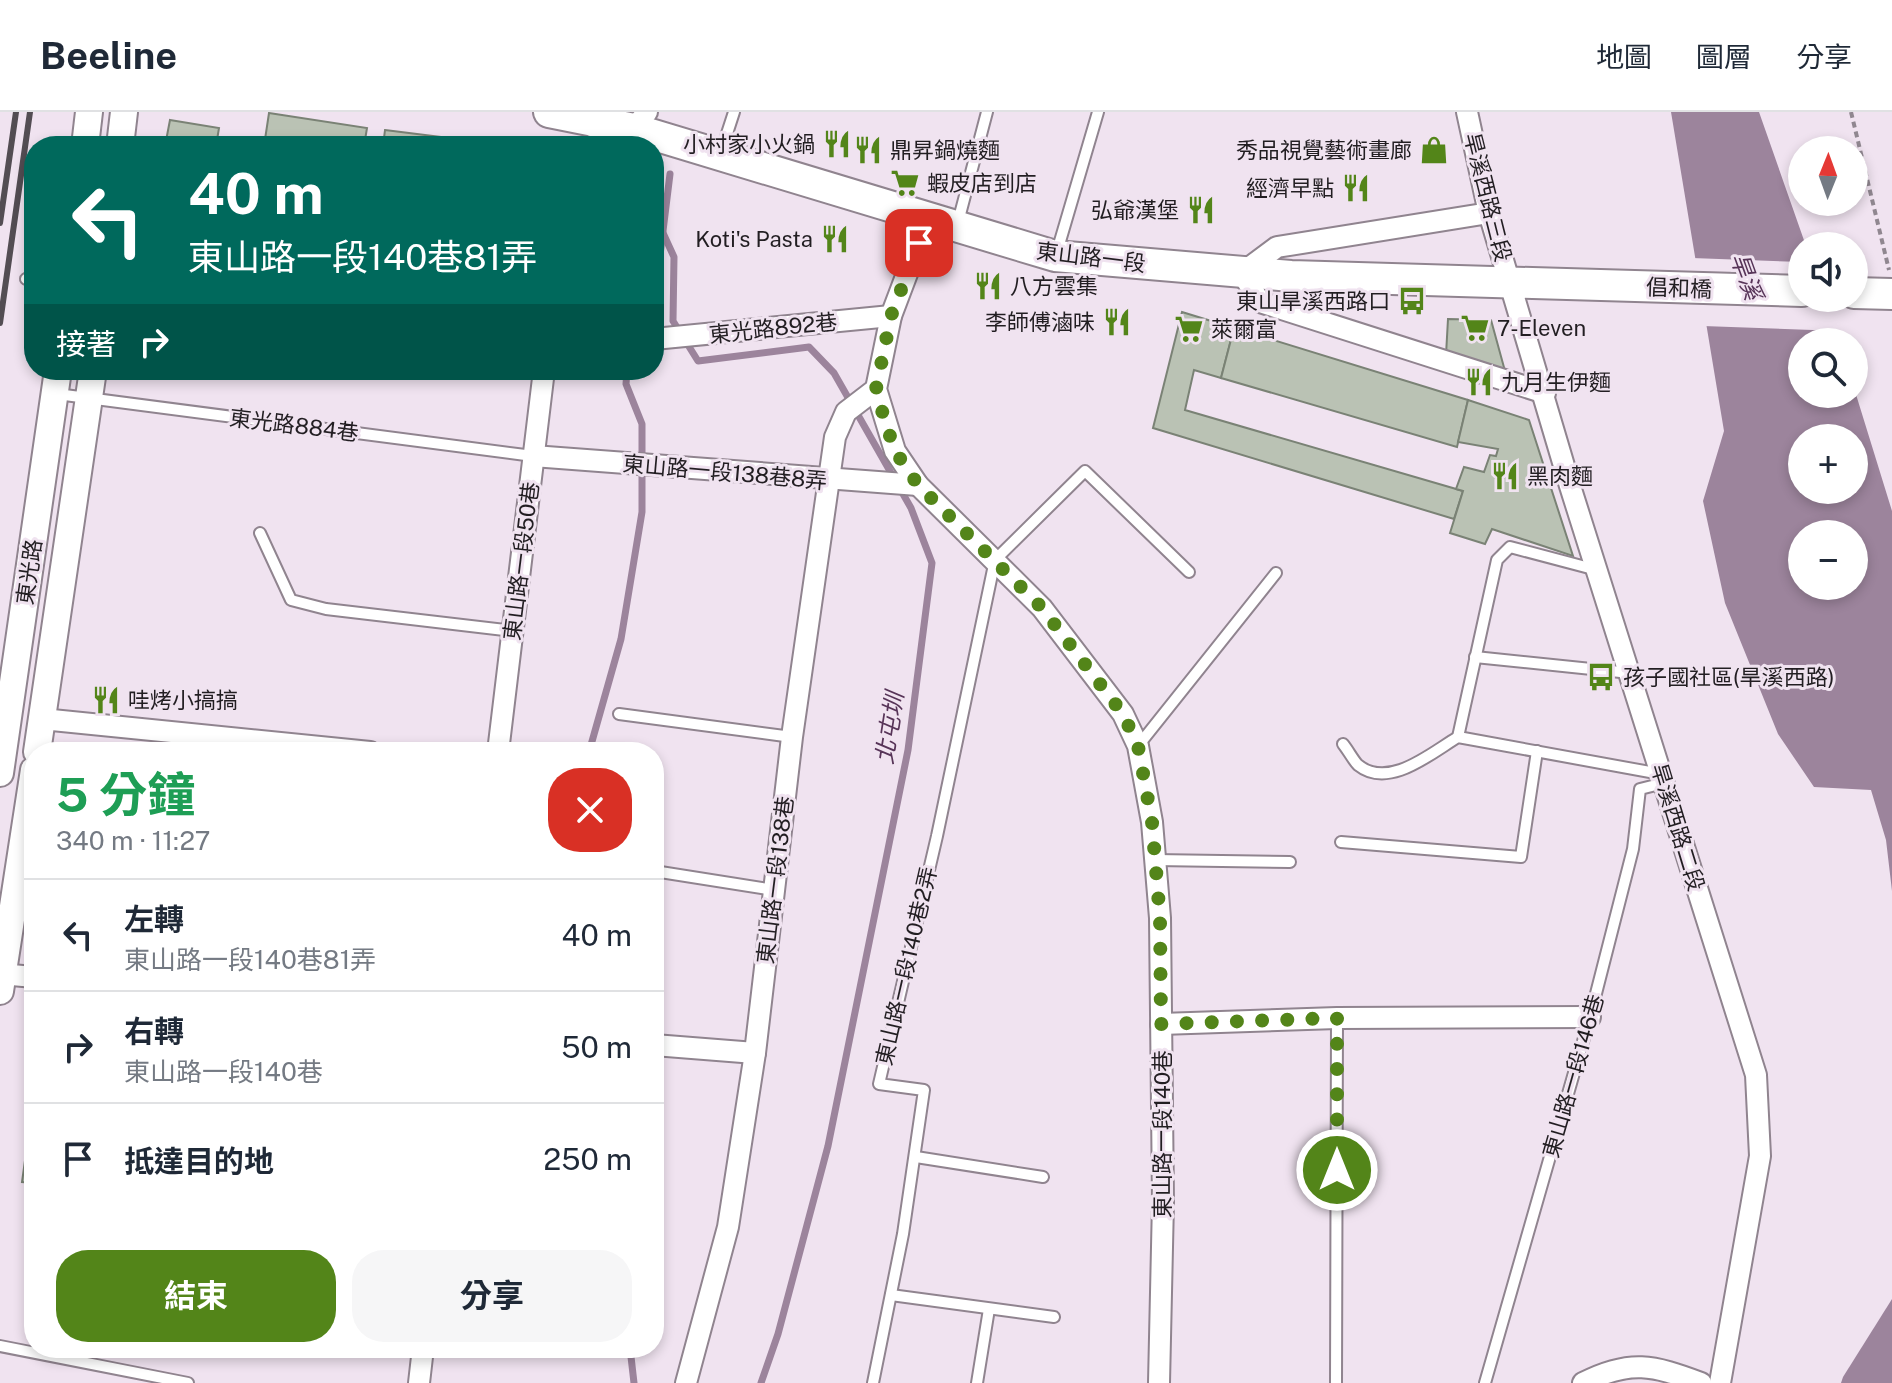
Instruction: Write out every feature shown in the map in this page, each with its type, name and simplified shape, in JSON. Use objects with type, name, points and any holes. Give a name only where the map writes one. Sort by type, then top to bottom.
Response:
[{"type":"main road","name":"東山路一段","points":[[549,112],[640,121],[720,154],[1055,256],[1242,273],[1556,285]]},
{"type":"main road","name":"倡和橋","points":[[1556,285],[1788,291]]},
{"type":"main road","points":[[1868,293],[1892,294]]},
{"type":"street","points":[[86,136],[89,112]]},
{"type":"street","points":[[121,136],[124,112]]},
{"type":"street","name":"旱溪西路三段","points":[[1467,112],[1489,213],[1509,282]]},
{"type":"street","points":[[609,136],[640,121]]},
{"type":"street","points":[[1489,213],[1277,247],[1242,273],[1260,302],[1545,393]]},
{"type":"street","name":"東山路一段140巷","points":[[928,218],[891,316],[876,389],[895,451],[918,485],[1042,608],[1123,714],[1138,746],[1160,918],[1159,1383]]},
{"type":"street","name":"旱溪西路二段","points":[[1509,282],[1545,393],[1570,486],[1756,1075],[1760,1156],[1720,1383]]},
{"type":"street","name":"東光路892巷","points":[[664,338],[891,316]]},
{"type":"street","name":"東光路","points":[[39,742],[92,380]]},
{"type":"street","name":"東山路一段50巷","points":[[499,742],[543,380]]},
{"type":"street","name":"東光路","points":[[0,773],[57,382]]},
{"type":"street","name":"東山路一段138巷","points":[[686,1383],[728,1227],[755,1053],[792,737],[835,437],[846,412],[876,389]]},
{"type":"street","name":"東山路一段138巷8弄","points":[[533,456],[918,485]]},
{"type":"street","points":[[42,719],[271,742]]},
{"type":"street","points":[[24,833],[1,979],[24,978]]},
{"type":"street","points":[[1161,1024],[1337,1018],[1590,1017]]},
{"type":"street","points":[[664,1046],[755,1053]]},
{"type":"street","points":[[419,1383],[422,1358]]},
{"type":"street","points":[[1583,1383],[1612,1368],[1646,1367],[1701,1383]]},
{"type":"lane","points":[[720,154],[734,112]]},
{"type":"lane","points":[[957,228],[987,112]]},
{"type":"lane","points":[[1055,256],[1098,112]]},
{"type":"lane","name":"東光路884巷","points":[[57,382],[89,399],[533,456]]},
{"type":"lane","points":[[995,560],[1085,471],[1189,572]]},
{"type":"lane","points":[[260,533],[291,600],[326,609],[513,631]]},
{"type":"lane","points":[[1458,737],[1497,560],[1510,547],[1599,571]]},
{"type":"lane","name":"東山路一段140巷2弄","points":[[873,1383],[916,1157],[924,1090],[879,1084],[937,836],[995,560]]},
{"type":"lane","points":[[1138,746],[1276,573]]},
{"type":"lane","points":[[1475,657],[1630,673]]},
{"type":"lane","points":[[619,714],[792,737]]},
{"type":"lane","points":[[1343,744],[1359,766],[1387,775],[1458,737],[1663,778]]},
{"type":"lane","points":[[1341,842],[1521,857],[1537,751]]},
{"type":"lane","name":"東山路一段146巷","points":[[1485,1383],[1590,1017],[1633,849],[1640,789],[1663,778]]},
{"type":"lane","points":[[1155,860],[1290,862]]},
{"type":"lane","points":[[664,873],[774,890]]},
{"type":"lane","points":[[1336,1383],[1337,1018]]},
{"type":"lane","points":[[916,1157],[1043,1177]]},
{"type":"lane","points":[[891,1295],[1054,1317]]},
{"type":"lane","points":[[977,1383],[989,1309]]},
{"type":"lane","points":[[0,1346],[24,1351]]},
{"type":"lane","points":[[61,1358],[188,1383]]},
{"type":"path","points":[[1851,112],[1881,224],[1892,284]]},
{"type":"water","name":"旱溪","points":[[1671,112],[1759,112],[1788,195],[1788,216],[1795,216],[1801,232],[1788,232],[1788,312],[1829,312],[1834,328],[1788,328],[1788,408],[1860,408],[1865,424],[1788,424],[1788,504],[1868,504],[1868,433],[1892,511],[1892,891],[1886,840],[1871,790],[1814,787],[1778,734],[1725,603],[1703,501],[1724,431]]},
{"type":"water","points":[[1892,1299],[1892,1383],[1841,1383],[1843,1377]]},
{"type":"pier","points":[[1692,258],[1788,261],[1788,312],[1833,312],[1839,328],[1788,329],[1703,326]]},
{"type":"building","points":[[269,113],[367,128],[366,136],[266,136]]},
{"type":"building","points":[[170,120],[219,128],[218,136],[167,136]]},
{"type":"building","points":[[385,130],[433,136],[384,136]]},
{"type":"building","points":[[1182,312],[1234,328],[1221,378],[1194,370],[1185,410],[1463,491],[1454,519],[1153,428]]},
{"type":"building","points":[[1448,319],[1491,320],[1505,371],[1446,355]]},
{"type":"building","points":[[1234,328],[1468,400],[1457,447],[1221,378]]},
{"type":"building","points":[[1468,400],[1529,420],[1573,556],[1492,529],[1485,544],[1450,533],[1463,491],[1456,489],[1464,467],[1484,472],[1490,455],[1496,456],[1498,449],[1458,442]]},
{"type":"waterway","name":"北屯圳","points":[[664,223],[670,174]]},
{"type":"waterway","name":"北屯圳","points":[[664,235],[674,257],[673,321],[698,361],[809,347],[834,373],[911,508],[932,563],[908,750],[828,1146],[778,1334],[761,1383]]},
{"type":"waterway","name":"北屯圳","points":[[592,742],[621,639],[642,512],[642,424],[626,380]]},
{"type":"waterway","name":"北屯圳","points":[[631,1358],[634,1383]]},
{"type":"railway","points":[[0,223],[16,112]]},
{"type":"railway","points":[[27,136],[30,112]]},
{"type":"railway","points":[[0,323],[24,154]]},
{"type":"place","name":"小村家小火鍋","points":[[837,144]]},
{"type":"place","name":"鼎昇鍋燒麵","points":[[868,150]]},
{"type":"place","name":"秀品視覺藝術畫廊","points":[[1434,150]]},
{"type":"place","name":"蝦皮店到店","points":[[905,183]]},
{"type":"place","name":"經濟早點","points":[[1356,188]]},
{"type":"place","name":"弘爺漢堡","points":[[1201,210]]},
{"type":"place","name":"Koti's Pasta","points":[[835,239]]},
{"type":"place","name":"八方雲集","points":[[988,286]]},
{"type":"place","name":"東山旱溪西路口","points":[[1412,301]]},
{"type":"place","name":"李師傅滷味","points":[[1117,322]]},
{"type":"place","name":"7-Eleven","points":[[1475,328]]},
{"type":"place","name":"萊爾富","points":[[1189,329]]},
{"type":"place","name":"九月生伊麵","points":[[1479,382]]},
{"type":"place","name":"黑肉麵","points":[[1505,476]]},
{"type":"place","name":"孩子國社區(旱溪西路)","points":[[1601,677]]},
{"type":"place","name":"哇烤小搞搞","points":[[106,700]]},
{"type":"route","points":[[919,243],[891,316],[876,389],[895,451],[918,485],[1042,608],[1123,714],[1138,746],[1152,822],[1160,918],[1161,1024],[1337,1018],[1337,1170]]}]
